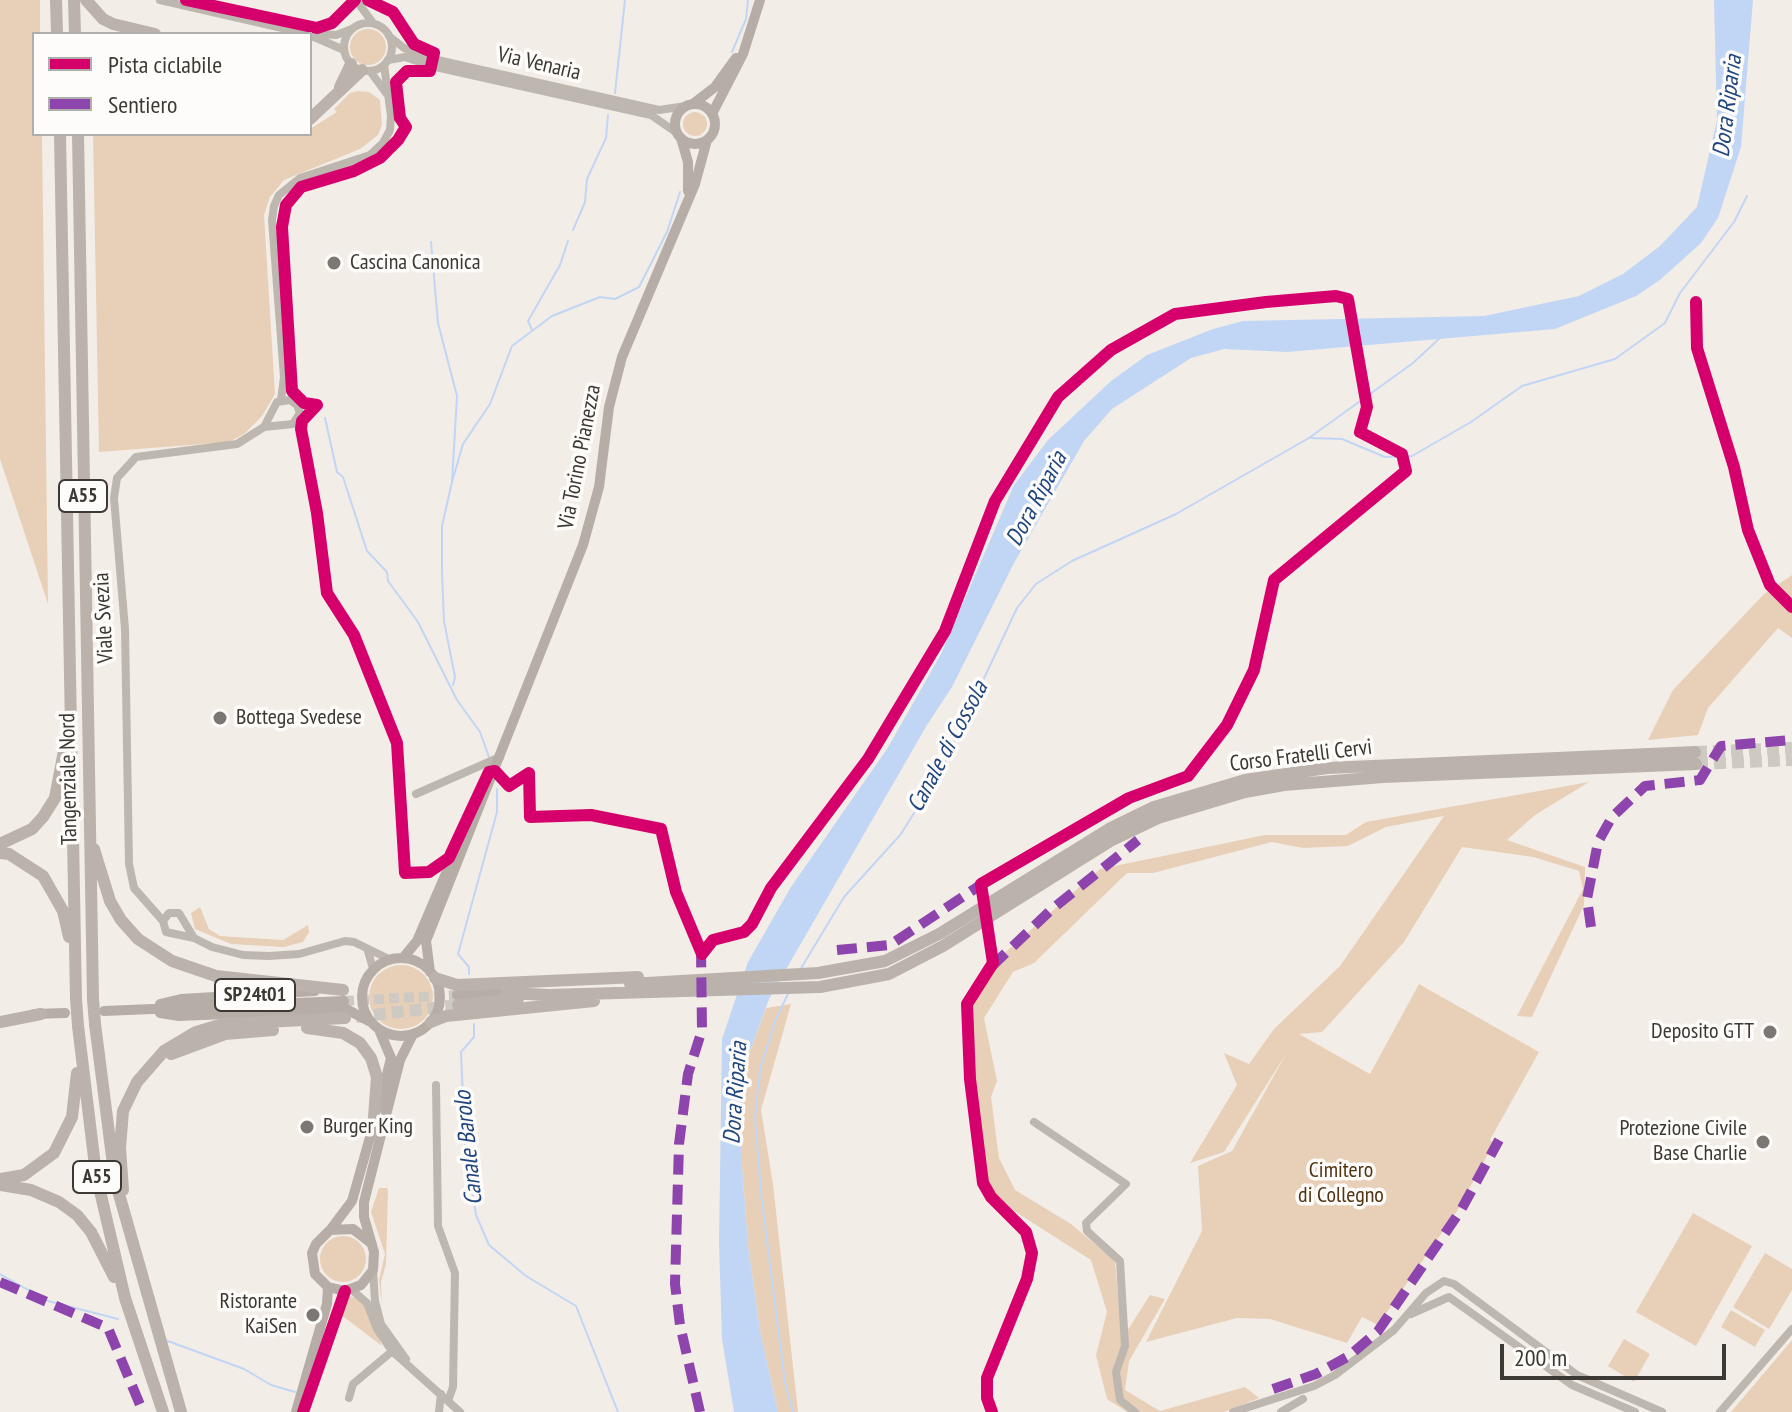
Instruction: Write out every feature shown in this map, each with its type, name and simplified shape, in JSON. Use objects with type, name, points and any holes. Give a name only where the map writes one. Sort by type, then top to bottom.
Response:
[{"type":"highway","points":[[56,0],[57,32]]},
{"type":"highway","points":[[74,0],[75,32]]},
{"type":"highway","points":[[86,0],[103,19],[147,32]]},
{"type":"highway","points":[[312,117],[333,100],[361,68]]},
{"type":"highway","name":"Tangenziale Nord","points":[[60,136],[69,516],[69,709],[79,1054],[96,1174],[125,1298],[163,1412]]},
{"type":"highway","name":"Tangenziale Nord","points":[[78,137],[95,1024],[106,1131],[123,1213],[181,1412]]},
{"type":"highway","points":[[0,844],[32,829],[55,798],[69,709]]},
{"type":"highway","name":"Corso Fratelli Cervi","points":[[668,986],[873,978],[917,961],[1112,840],[1158,818],[1206,801],[1284,785],[1323,781],[1632,767],[1695,758],[1327,768],[1206,789],[1154,807],[1109,829],[913,948],[874,964],[819,980]]},
{"type":"highway","points":[[91,836],[115,911],[138,939],[154,951],[172,961],[216,976],[344,995]]},
{"type":"highway","points":[[0,853],[28,864],[53,888],[63,911],[75,962]]},
{"type":"highway","points":[[433,975],[457,985],[600,977],[668,986]]},
{"type":"highway","points":[[507,993],[668,986]]},
{"type":"highway","points":[[458,1000],[668,986]]},
{"type":"highway","points":[[431,1022],[446,1016],[668,986]]},
{"type":"highway","points":[[507,993],[549,995]]},
{"type":"highway","points":[[1,1017],[41,1014]]},
{"type":"highway","points":[[123,1213],[120,1148],[123,1111],[137,1082],[174,1044],[213,1026],[345,1018]]},
{"type":"highway","points":[[157,1060],[193,1043],[225,1034],[317,1028],[338,1031],[360,1043],[375,1068],[373,1130]]},
{"type":"highway","points":[[0,1182],[40,1167],[64,1138],[72,1117],[79,1054]]},
{"type":"highway","points":[[0,1182],[31,1190],[59,1202],[77,1215],[91,1232],[125,1298]]},
{"type":"main road","points":[[712,114],[747,43],[760,0]]},
{"type":"main road","points":[[689,105],[704,106],[712,114],[715,125],[707,140],[696,144],[679,136],[677,115],[689,105],[715,87],[747,43]]},
{"type":"main road","name":"Via Torino Pianezza","points":[[679,136],[688,162],[687,199]]},
{"type":"main road","name":"Via Torino Pianezza","points":[[433,975],[426,941],[501,756],[592,514],[609,407],[622,357],[687,199],[707,140]]},
{"type":"main road","name":"Via Torino Pianezza","points":[[403,958],[417,941],[438,889],[477,813]]},
{"type":"main road","points":[[378,1030],[396,1036],[413,1034],[431,1022],[440,1002],[433,975],[419,962],[389,959],[370,973],[362,996],[369,1021],[378,1030],[391,1058],[352,1201],[316,1244],[312,1260],[315,1274],[328,1287],[348,1290],[361,1285],[373,1270],[371,1243],[364,1217],[369,1177],[400,1060],[413,1034]]},
{"type":"main road","name":"SP24t01","points":[[139,1010],[181,999],[344,995],[370,973]]},
{"type":"main road","points":[[458,1000],[507,993]]},
{"type":"main road","name":"SP24t01","points":[[104,1011],[139,1010],[179,1016],[346,1009],[369,1021]]},
{"type":"main road","points":[[41,1014],[65,1013]]},
{"type":"main road","points":[[330,1230],[353,1229],[371,1243]]},
{"type":"main road","points":[[296,1412],[327,1304],[328,1287]]},
{"type":"main road","points":[[303,1412],[348,1290]]},
{"type":"street","points":[[160,0],[298,32]]},
{"type":"street","points":[[344,50],[355,27],[358,2]]},
{"type":"street","points":[[286,400],[272,220],[274,206],[289,184],[370,155],[383,143],[390,130],[386,63],[392,49],[389,36],[373,23],[358,2]]},
{"type":"street","points":[[312,34],[336,35],[373,23]]},
{"type":"street","points":[[312,36],[344,50],[387,93]]},
{"type":"street","name":"Via Venaria","points":[[389,36],[404,48],[433,59],[659,110],[689,105]]},
{"type":"street","name":"Via Venaria","points":[[386,63],[405,57],[431,66],[651,115],[679,136]]},
{"type":"street","points":[[361,68],[386,63]]},
{"type":"street","points":[[264,427],[273,412],[286,400]]},
{"type":"street","points":[[273,412],[280,425],[289,426],[299,418],[297,405],[286,400]]},
{"type":"street","name":"Viale Svezia","points":[[166,917],[154,910],[134,888],[129,864],[125,629],[114,498],[117,478],[136,457],[216,449],[237,444],[264,427],[280,425]]},
{"type":"street","points":[[416,794],[501,756]]},
{"type":"street","points":[[194,938],[179,913],[166,917],[166,932],[243,955],[299,954],[345,941],[389,959]]},
{"type":"street","points":[[179,934],[185,924]]},
{"type":"street","points":[[368,951],[370,973]]},
{"type":"street","points":[[436,1085],[438,1226],[455,1273],[453,1387],[439,1412]]},
{"type":"street","points":[[1034,1122],[1126,1184],[1086,1223],[1087,1231],[1120,1261],[1125,1346],[1116,1372],[1120,1400],[1135,1412]]},
{"type":"street","points":[[373,1270],[378,1315],[394,1349]]},
{"type":"street","points":[[1233,1412],[1335,1375],[1411,1314],[1440,1281],[1451,1282],[1577,1375],[1662,1412]]},
{"type":"street","points":[[348,1290],[367,1303],[377,1329],[394,1349],[460,1412]]},
{"type":"street","points":[[1411,1314],[1449,1297],[1572,1385],[1635,1412]]},
{"type":"street","points":[[1720,1412],[1792,1329]]},
{"type":"street","points":[[349,1398],[353,1384],[394,1349]]},
{"type":"street","points":[[1276,1398],[1285,1411],[1303,1399]]},
{"type":"green space","points":[[0,0],[40,0],[40,32],[32,32],[32,136],[42,136],[48,604],[0,459]]},
{"type":"green space","points":[[368,29],[381,34],[386,47],[381,60],[368,65],[355,60],[350,47],[355,34]]},
{"type":"green space","points":[[369,92],[380,100],[382,125],[378,135],[360,149],[284,180],[270,197],[264,215],[275,394],[262,416],[244,434],[229,442],[99,452],[93,136],[312,136],[312,128],[337,112],[334,109],[350,93]]},
{"type":"green space","points":[[695,112],[704,115],[707,124],[704,133],[695,136],[686,133],[683,124],[686,115]]},
{"type":"green space","points":[[1792,575],[1792,638],[1778,628],[1708,708],[1698,735],[1648,740],[1673,690],[1764,594]]},
{"type":"green space","name":"Cimitero di Collegno","points":[[1589,782],[1535,815],[1507,840],[1585,867],[1584,905],[1532,1017],[1517,1016],[1583,889],[1579,871],[1533,857],[1462,847],[1404,942],[1322,1032],[1299,1034],[1370,1074],[1419,984],[1539,1052],[1490,1140],[1494,1143],[1457,1211],[1378,1325],[1362,1317],[1347,1343],[1270,1319],[1237,1318],[1146,1342],[1202,1231],[1198,1166],[1232,1151],[1286,1054],[1224,1152],[1190,1163],[1237,1085],[1224,1053],[1249,1064],[1274,1029],[1340,966],[1444,816],[1386,827],[1348,846],[1303,848],[1272,842],[1153,873],[1127,873],[1034,963],[1013,972],[984,1018],[997,1081],[991,1097],[999,1158],[1015,1190],[1071,1224],[1115,1261],[1122,1339],[1150,1295],[1165,1299],[1129,1361],[1125,1390],[1160,1411],[1245,1387],[1259,1398],[1224,1412],[1127,1412],[1107,1399],[1096,1355],[1107,1312],[1091,1260],[1014,1211],[990,1188],[977,1138],[970,1079],[967,1004],[993,963],[1100,869],[1265,835],[1346,835],[1366,822]]},
{"type":"green space","points":[[200,907],[209,929],[220,936],[283,940],[308,925],[309,932],[303,942],[284,947],[231,944],[195,929],[191,913]]},
{"type":"green space","points":[[401,965],[424,974],[433,997],[424,1020],[401,1029],[378,1020],[369,997],[378,974]]},
{"type":"green space","points":[[791,1004],[761,1110],[773,1184],[798,1412],[778,1412],[760,1331],[748,1246],[742,1166],[742,1093],[749,1054],[766,1008]]},
{"type":"green space","points":[[379,1188],[387,1188],[388,1191],[386,1264],[381,1282],[382,1306],[379,1280],[385,1254],[371,1212]]},
{"type":"green space","points":[[1693,1213],[1752,1246],[1696,1346],[1636,1312]]},
{"type":"green space","points":[[343,1236],[359,1243],[366,1259],[359,1275],[343,1282],[327,1275],[320,1259],[327,1243]]},
{"type":"green space","points":[[1765,1253],[1792,1269],[1792,1290],[1769,1329],[1733,1307]]},
{"type":"green space","points":[[349,1296],[363,1300],[382,1346],[340,1314]]},
{"type":"green space","points":[[1731,1310],[1765,1330],[1755,1347],[1721,1327]]},
{"type":"green space","points":[[1624,1339],[1650,1354],[1634,1382],[1608,1366]]},
{"type":"green space","points":[[1792,1340],[1792,1412],[1731,1412]]},
{"type":"water","name":"Dora Riparia","points":[[1714,0],[1753,0],[1741,147],[1718,218],[1701,243],[1660,280],[1636,296],[1555,329],[1287,352],[1224,349],[1191,358],[1112,409],[1084,441],[1014,563],[952,687],[769,999],[749,1054],[742,1093],[742,1166],[748,1246],[760,1331],[778,1412],[734,1412],[722,1339],[719,1243],[722,1039],[748,962],[791,887],[887,749],[941,654],[1014,485],[1048,440],[1111,381],[1147,355],[1213,329],[1243,321],[1484,316],[1579,296],[1623,274],[1660,246],[1697,207],[1717,120]]},
{"type":"waterway","points":[[615,93],[625,0]]},
{"type":"waterway","points":[[732,52],[746,19],[748,0]]},
{"type":"waterway","points":[[573,230],[585,202],[587,179],[606,138],[608,115]]},
{"type":"waterway","points":[[431,242],[438,323],[457,396],[452,482],[463,444],[490,404],[512,346],[552,316],[600,297],[615,299],[639,287],[667,232],[680,192]]},
{"type":"waterway","points":[[1311,438],[1342,439],[1385,457],[1412,456],[1471,422],[1522,386],[1615,359],[1665,323],[1680,293],[1734,222],[1747,196]]},
{"type":"waterway","points":[[532,330],[528,321],[560,265],[568,241]]},
{"type":"waterway","name":"Canale di Cossola","points":[[800,970],[844,897],[901,834],[941,770],[1017,608],[1036,584],[1072,561],[1176,514],[1309,438],[1413,363],[1442,336]]},
{"type":"waterway","name":"Canale Barolo","points":[[325,418],[337,472],[343,477],[367,551],[387,572],[388,581],[418,622],[457,700],[480,732],[489,757]]},
{"type":"waterway","points":[[452,482],[442,526],[442,574],[444,621],[455,677],[453,685]]},
{"type":"waterway","name":"Canale Barolo","points":[[469,974],[469,967],[458,954],[497,812],[497,789]]},
{"type":"waterway","name":"Canale di Cossola","points":[[788,994],[775,1021],[760,1069],[755,1118],[761,1194],[785,1383],[793,1412]]},
{"type":"waterway","name":"Canale Barolo","points":[[474,1024],[474,1037],[461,1052],[465,1145],[476,1215],[489,1245],[526,1276],[576,1306],[618,1412]]},
{"type":"waterway","points":[[0,1274],[48,1301],[118,1319]]},
{"type":"waterway","points":[[165,1340],[244,1369],[271,1385],[295,1392]]},
{"type":"tunnel","points":[[1695,752],[1792,748]]},
{"type":"tunnel","points":[[1696,764],[1792,760]]},
{"type":"tunnel","points":[[344,1001],[457,995]]},
{"type":"tunnel","points":[[356,1017],[458,1005]]},
{"type":"marked path","points":[[1591,927],[1587,899],[1598,842],[1612,817],[1645,786],[1700,780],[1721,746],[1792,740]]},
{"type":"marked path","points":[[991,967],[1051,910],[1138,840]]},
{"type":"marked path","points":[[837,950],[890,945],[985,882]]},
{"type":"marked path","points":[[700,1412],[680,1325],[675,1284],[679,1144],[688,1074],[702,1030],[701,950]]},
{"type":"marked path","points":[[1273,1389],[1316,1374],[1349,1356],[1378,1331],[1461,1210],[1499,1140]]},
{"type":"marked path","points":[[0,1282],[108,1328],[143,1412]]},
{"type":"cycle path","points":[[186,0],[317,28],[332,23],[355,0]]},
{"type":"cycle path","points":[[368,0],[393,12],[414,44],[434,53],[430,71],[407,71],[396,82],[400,118],[406,127],[398,140],[380,158],[354,171],[301,187],[286,205],[282,227],[292,391],[304,403],[317,405],[302,421],[301,429],[317,513],[327,593],[354,635],[397,743],[405,873],[429,872],[449,858],[489,772],[495,771],[509,786],[529,773],[530,817],[591,815],[661,829],[676,892],[702,954]]},
{"type":"cycle path","points":[[702,954],[713,940],[744,932],[752,924],[771,888],[868,759],[945,631],[995,501],[1058,397],[1111,350],[1175,314],[1266,302],[1336,296],[1348,299],[1367,407],[1360,432],[1402,454],[1406,471],[1274,580],[1254,670],[1227,725],[1188,776],[1129,798],[981,884],[993,963],[967,1004],[970,1079],[983,1183],[991,1197],[1026,1232],[1032,1253],[1027,1279],[987,1378],[987,1398],[992,1412]]},
{"type":"cycle path","points":[[1696,302],[1697,348],[1734,467],[1748,530],[1770,585],[1792,607]]},
{"type":"cycle path","points":[[303,1412],[345,1291]]},
{"type":"place","name":"Cascina Canonica","points":[[334,263]]},
{"type":"place","name":"Bottega Svedese","points":[[220,718]]},
{"type":"place","name":"Deposito GTT","points":[[1770,1032]]},
{"type":"place","name":"Burger King","points":[[307,1127]]},
{"type":"place","name":"Protezione Civile Base Charlie","points":[[1763,1142]]},
{"type":"place","name":"Ristorante KaiSen","points":[[313,1315]]}]
